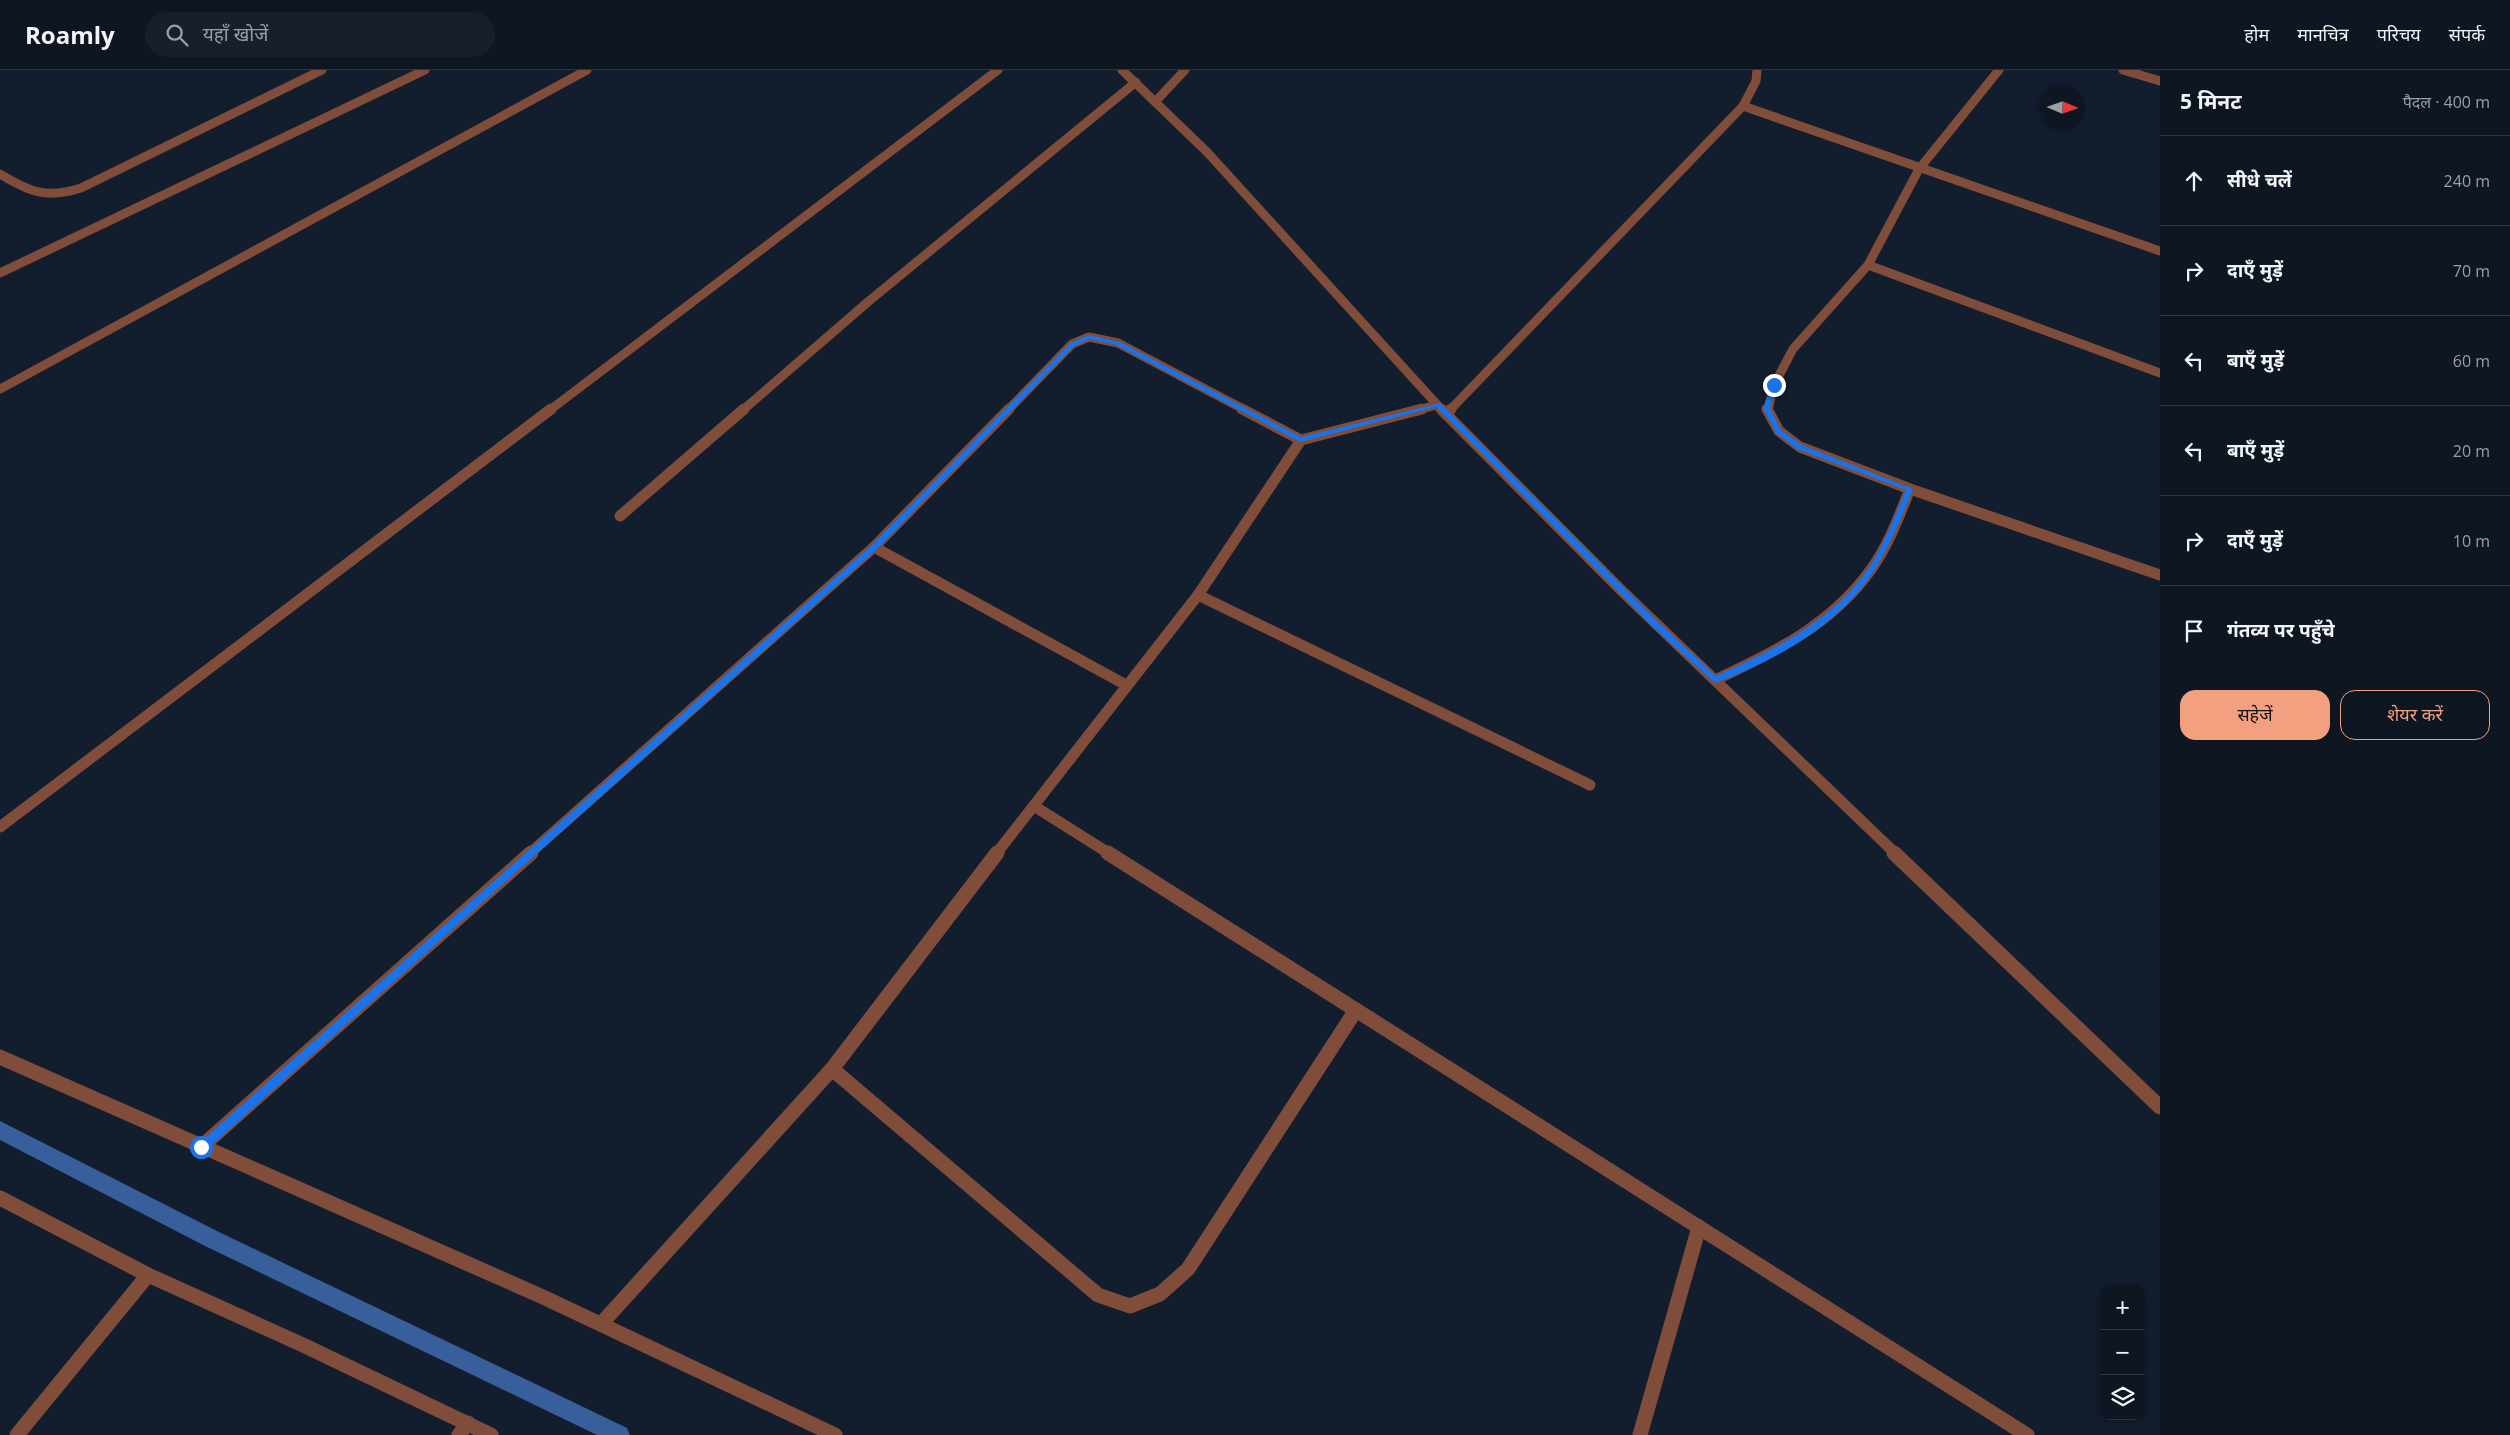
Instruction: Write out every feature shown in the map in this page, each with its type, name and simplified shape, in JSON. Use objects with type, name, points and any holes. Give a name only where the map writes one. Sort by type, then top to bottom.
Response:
[{"type":"street","points":[[0,174],[28,191],[48,195],[69,193],[96,182],[322,70]]},
{"type":"street","points":[[0,273],[425,70]]},
{"type":"street","points":[[0,389],[587,70]]},
{"type":"street","points":[[0,827],[998,70]]},
{"type":"street","points":[[1122,70],[1156,101],[1247,193],[1442,409],[1656,625],[2160,1108]]},
{"type":"street","points":[[1156,101],[1185,70]]},
{"type":"street","points":[[201,1147],[874,547],[1072,344],[1089,337],[1118,343],[1300,440],[1442,409],[1743,106],[1756,81],[1757,70]]},
{"type":"street","points":[[2000,70],[1919,169],[1868,265],[1793,349],[1774,385],[1767,408],[1779,432],[1800,447],[1910,489],[2160,575]]},
{"type":"street","points":[[2123,70],[2160,80]]},
{"type":"street","points":[[620,516],[870,301],[1136,82]]},
{"type":"street","points":[[1743,106],[1919,169],[2160,251]]},
{"type":"street","points":[[1868,265],[2160,373]]},
{"type":"street","points":[[601,1324],[832,1070],[1126,685],[1198,595],[1300,440]]},
{"type":"street","points":[[1715,680],[1778,651],[1839,608],[1872,568],[1892,532],[1910,489]]},
{"type":"street","points":[[874,547],[1126,685]]},
{"type":"street","points":[[1198,595],[1590,785]]},
{"type":"street","points":[[1034,806],[2027,1435]]},
{"type":"street","points":[[832,1070],[1098,1294],[1130,1306],[1160,1294],[1188,1269],[1356,1010]]},
{"type":"street","points":[[0,1057],[601,1324],[835,1435]]},
{"type":"street","points":[[0,1198],[148,1275],[464,1429],[491,1435]]},
{"type":"street","points":[[1640,1435],[1699,1227]]},
{"type":"street","points":[[17,1435],[148,1275]]},
{"type":"waterway","points":[[0,1130],[214,1240],[620,1435]]},
{"type":"route","points":[[201,1147],[874,547],[1072,344],[1089,337],[1118,343],[1300,440],[1437,405],[1656,625],[1715,680],[1778,651],[1839,608],[1872,568],[1892,532],[1910,489],[1800,447],[1779,432],[1767,408],[1774,385]]}]
